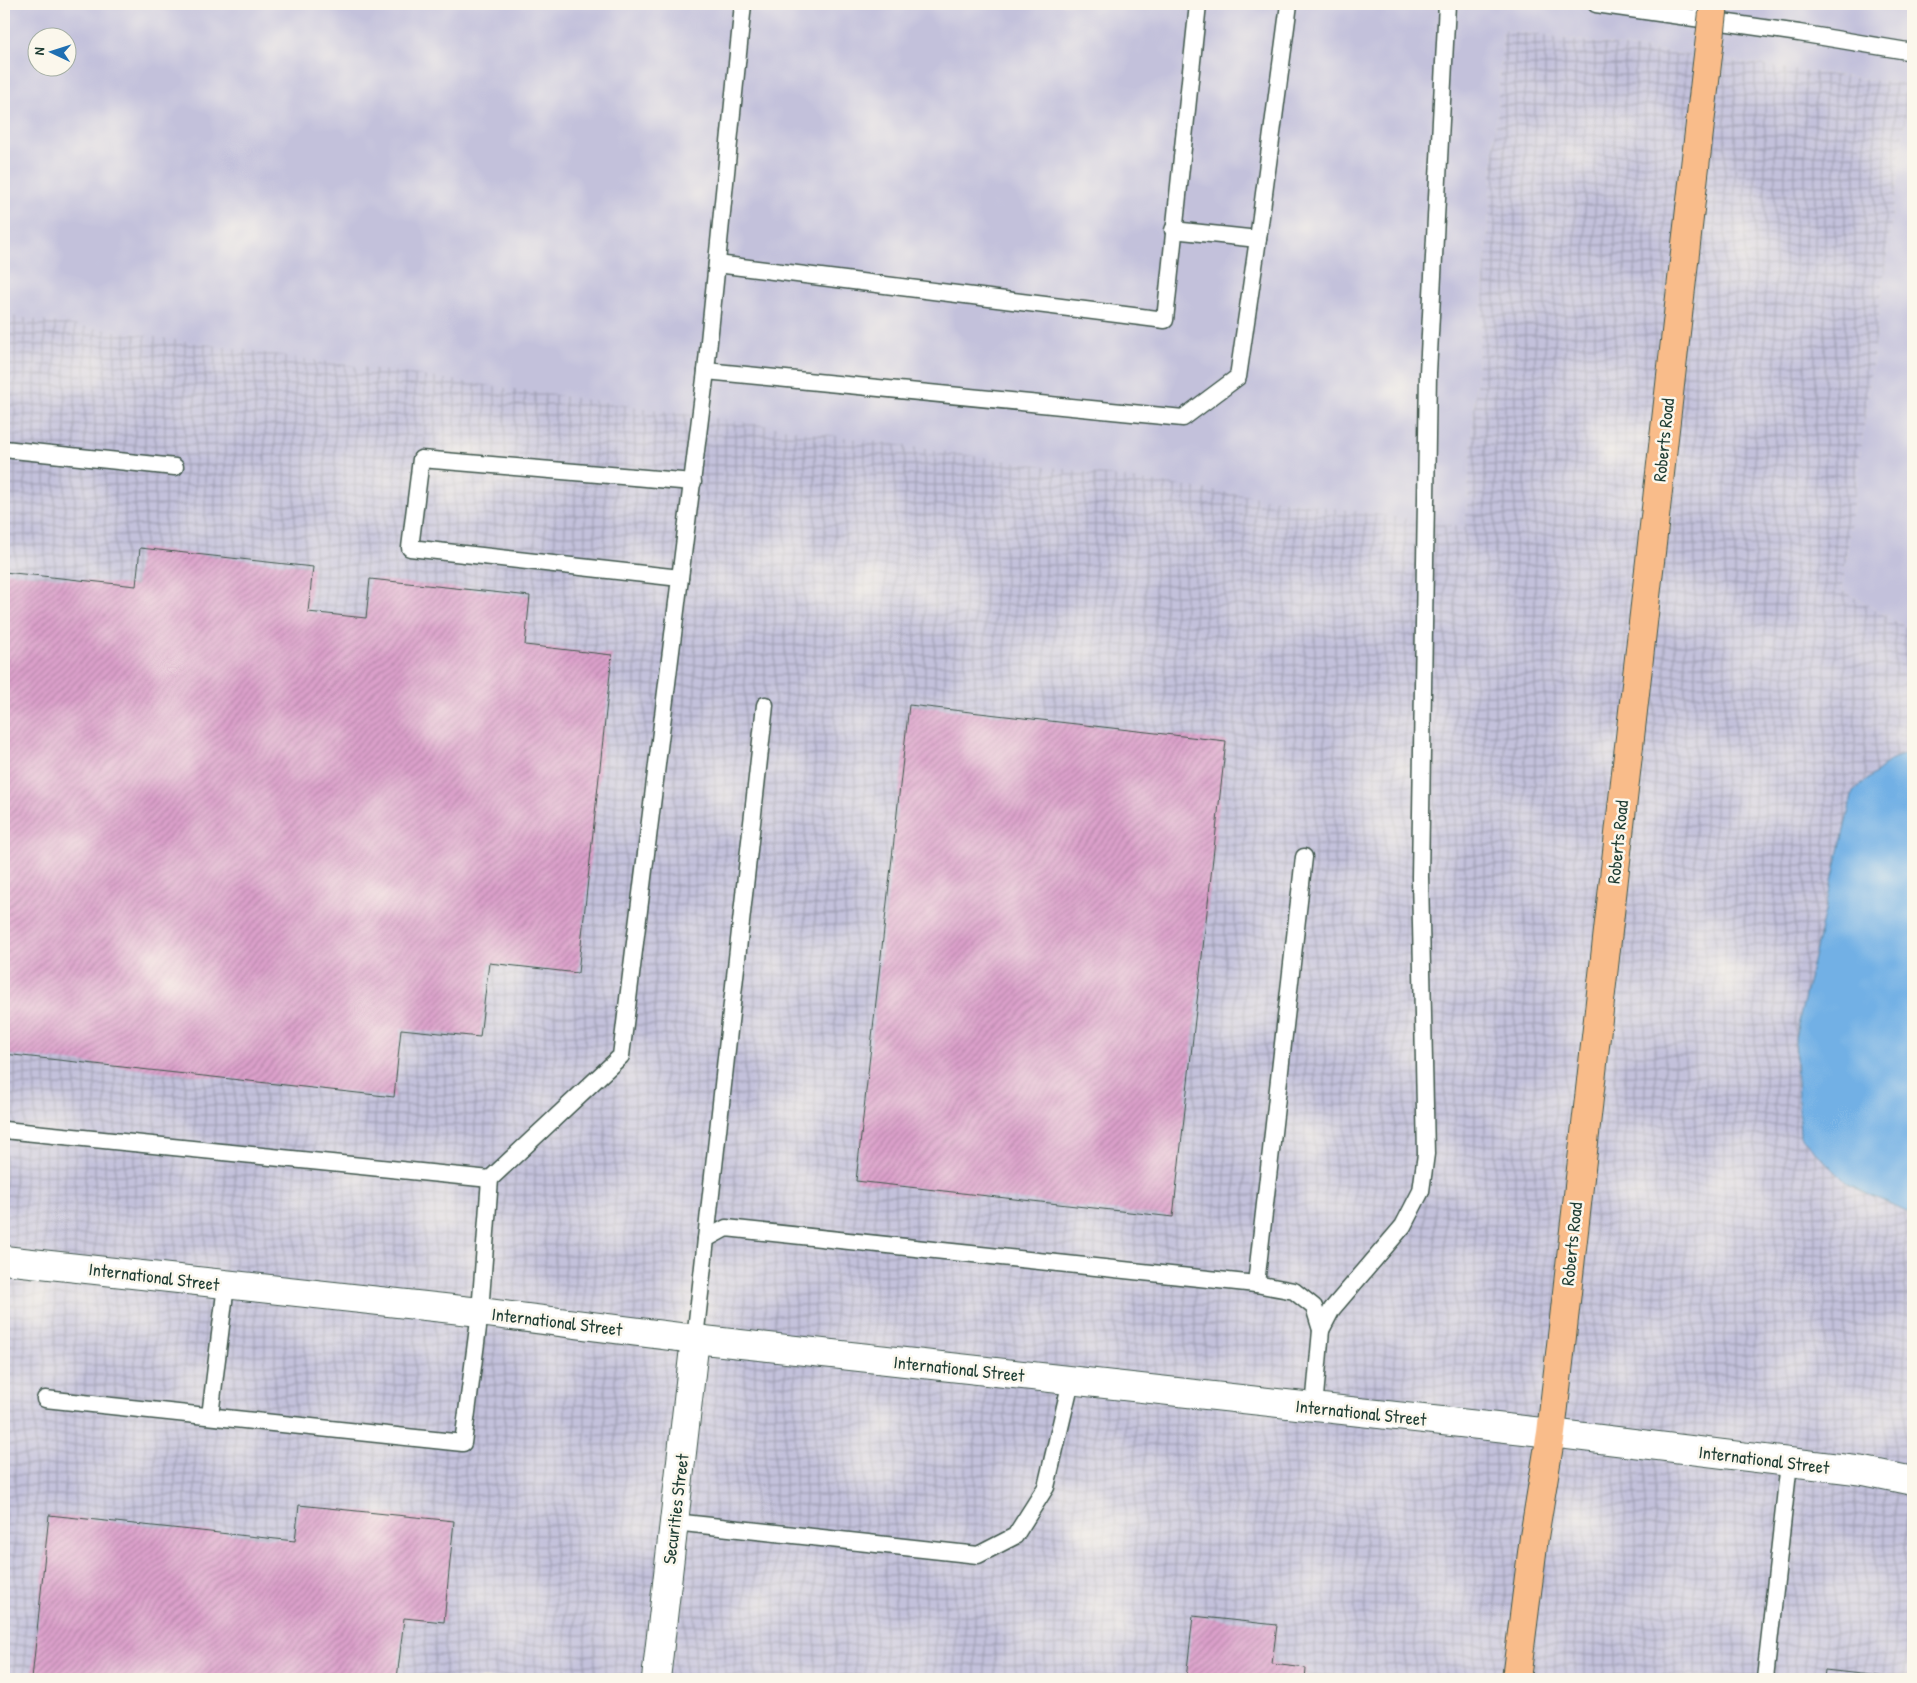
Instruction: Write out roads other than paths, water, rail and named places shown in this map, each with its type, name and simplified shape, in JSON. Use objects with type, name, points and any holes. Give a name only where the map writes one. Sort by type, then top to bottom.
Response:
[{"type":"main road","name":"Roberts Road","points":[[1516,1679],[1534,1537],[1551,1433],[1714,4]]},
{"type":"street","name":"International Street","points":[[4,1260],[480,1312],[695,1339],[1551,1433],[1864,1471],[1913,1481]]},
{"type":"street","name":"Securities Street","points":[[656,1679],[695,1339]]},
{"type":"lane","points":[[45,1399],[463,1443],[480,1312],[490,1179],[621,1056],[706,371],[743,4]]},
{"type":"lane","points":[[717,264],[1165,320],[1198,4]]},
{"type":"lane","points":[[706,371],[1183,418],[1238,378],[1289,4]]},
{"type":"lane","points":[[1321,1330],[1332,1309],[1403,1226],[1421,1191],[1426,1154],[1420,876],[1428,393],[1447,4]]},
{"type":"lane","points":[[1596,4],[1799,33],[1913,52]]},
{"type":"lane","points":[[1173,230],[1258,239]]},
{"type":"lane","points":[[4,449],[175,467]]},
{"type":"lane","points":[[680,578],[410,548],[420,459],[693,482]]},
{"type":"lane","points":[[695,1339],[765,705]]},
{"type":"lane","points":[[1256,1284],[1304,857]]},
{"type":"lane","points":[[4,1130],[490,1179]]},
{"type":"lane","points":[[706,1239],[726,1228],[1256,1284],[1294,1291],[1314,1307],[1321,1330],[1314,1408]]},
{"type":"lane","points":[[210,1416],[226,1285]]},
{"type":"lane","points":[[674,1522],[978,1555],[1015,1536],[1046,1487],[1071,1381]]},
{"type":"lane","points":[[1765,1679],[1789,1463]]},
{"type":"water","points":[[1913,751],[1913,1215],[1849,1185],[1800,1136],[1795,1038],[1853,792],[1892,759]]}]
